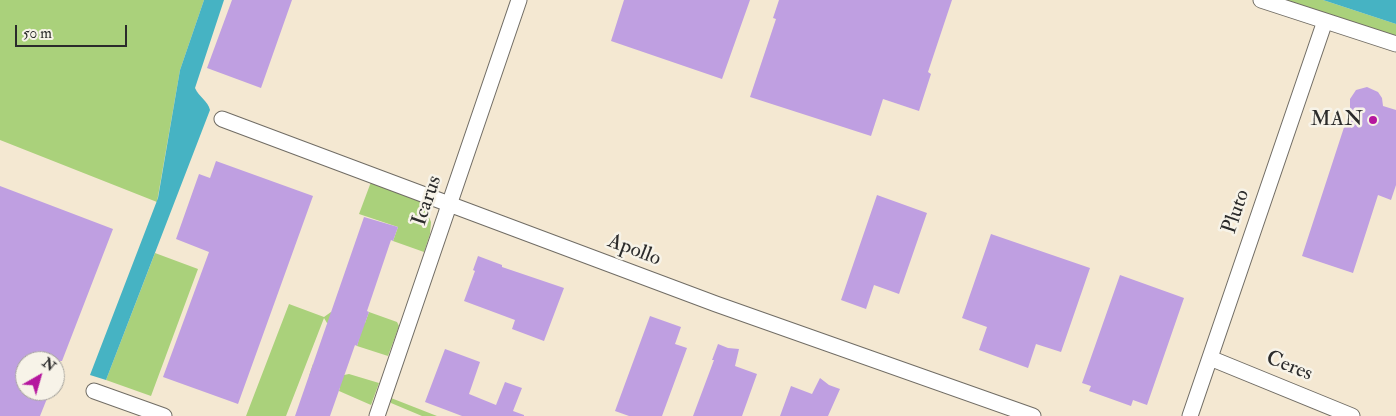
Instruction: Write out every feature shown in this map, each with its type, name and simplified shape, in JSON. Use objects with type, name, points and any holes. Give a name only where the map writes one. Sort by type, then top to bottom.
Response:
[{"type":"street","name":"Icarus","points":[[377,416],[519,0]]},
{"type":"street","points":[[1261,0],[1396,44]]},
{"type":"street","name":"Pluto","points":[[1190,416],[1325,21]]},
{"type":"street","name":"Apollo","points":[[222,119],[716,304],[1033,416]]},
{"type":"street","name":"Ceres","points":[[1210,358],[1352,416]]},
{"type":"street","points":[[94,391],[164,416]]},
{"type":"green space","points":[[0,0],[204,0],[180,70],[157,202],[0,140]]},
{"type":"green space","points":[[1286,0],[1323,0],[1396,24],[1396,36]]},
{"type":"green space","points":[[371,182],[416,197],[426,210],[431,222],[430,234],[424,252],[393,241],[398,227],[359,214]]},
{"type":"green space","points":[[155,253],[198,269],[151,396],[106,380]]},
{"type":"green space","points":[[289,304],[324,317],[331,312],[365,323],[369,312],[397,322],[399,326],[388,356],[357,346],[360,335],[327,323],[324,318],[286,416],[246,416]]},
{"type":"green space","points":[[313,364],[344,375],[349,374],[379,383],[371,405],[339,391],[340,387],[309,376]]},
{"type":"green space","points":[[391,398],[437,416],[422,416],[391,403]]},
{"type":"water","points":[[204,0],[224,0],[195,88],[210,110],[106,380],[90,375],[158,198],[180,70]]},
{"type":"water","points":[[1323,0],[1396,0],[1396,24]]},
{"type":"building","points":[[232,0],[292,0],[261,88],[207,68]]},
{"type":"building","points":[[624,0],[750,0],[722,79],[611,41]]},
{"type":"building","points":[[779,0],[952,0],[928,72],[931,74],[919,111],[883,99],[871,136],[750,97],[776,19],[773,18]]},
{"type":"building","points":[[1367,87],[1378,92],[1382,98],[1383,106],[1396,110],[1396,185],[1391,200],[1378,195],[1353,273],[1302,256],[1350,109],[1350,99],[1356,90]]},
{"type":"building","points":[[216,161],[313,196],[238,404],[163,377],[209,252],[176,239],[199,174],[210,178]]},
{"type":"building","points":[[0,186],[113,229],[65,353],[65,351],[15,351],[15,401],[46,401],[40,416],[0,416]]},
{"type":"building","points":[[877,195],[927,213],[899,294],[874,285],[866,309],[841,300]]},
{"type":"building","points":[[364,217],[398,227],[393,241],[391,240],[367,311],[369,312],[357,346],[355,345],[330,416],[295,416]]},
{"type":"building","points":[[991,234],[1090,268],[1061,352],[1036,344],[1028,368],[979,350],[987,327],[962,318]]},
{"type":"building","points":[[478,256],[502,265],[502,267],[564,288],[544,341],[512,329],[515,320],[464,301],[475,271],[473,270]]},
{"type":"building","points":[[1120,275],[1184,298],[1147,405],[1133,400],[1131,406],[1089,391],[1091,386],[1082,383]]},
{"type":"building","points":[[650,316],[681,327],[675,344],[687,348],[662,416],[629,416],[615,411]]},
{"type":"building","points":[[718,344],[728,348],[739,349],[735,366],[757,374],[742,416],[693,416],[714,360],[712,360]]},
{"type":"building","points":[[445,349],[480,362],[469,394],[496,405],[505,382],[522,388],[513,411],[524,416],[462,416],[425,402]]},
{"type":"building","points":[[820,378],[829,385],[840,389],[828,416],[780,416],[791,386],[812,394]]},
{"type":"place","name":"MAN","points":[[1373,120]]}]
